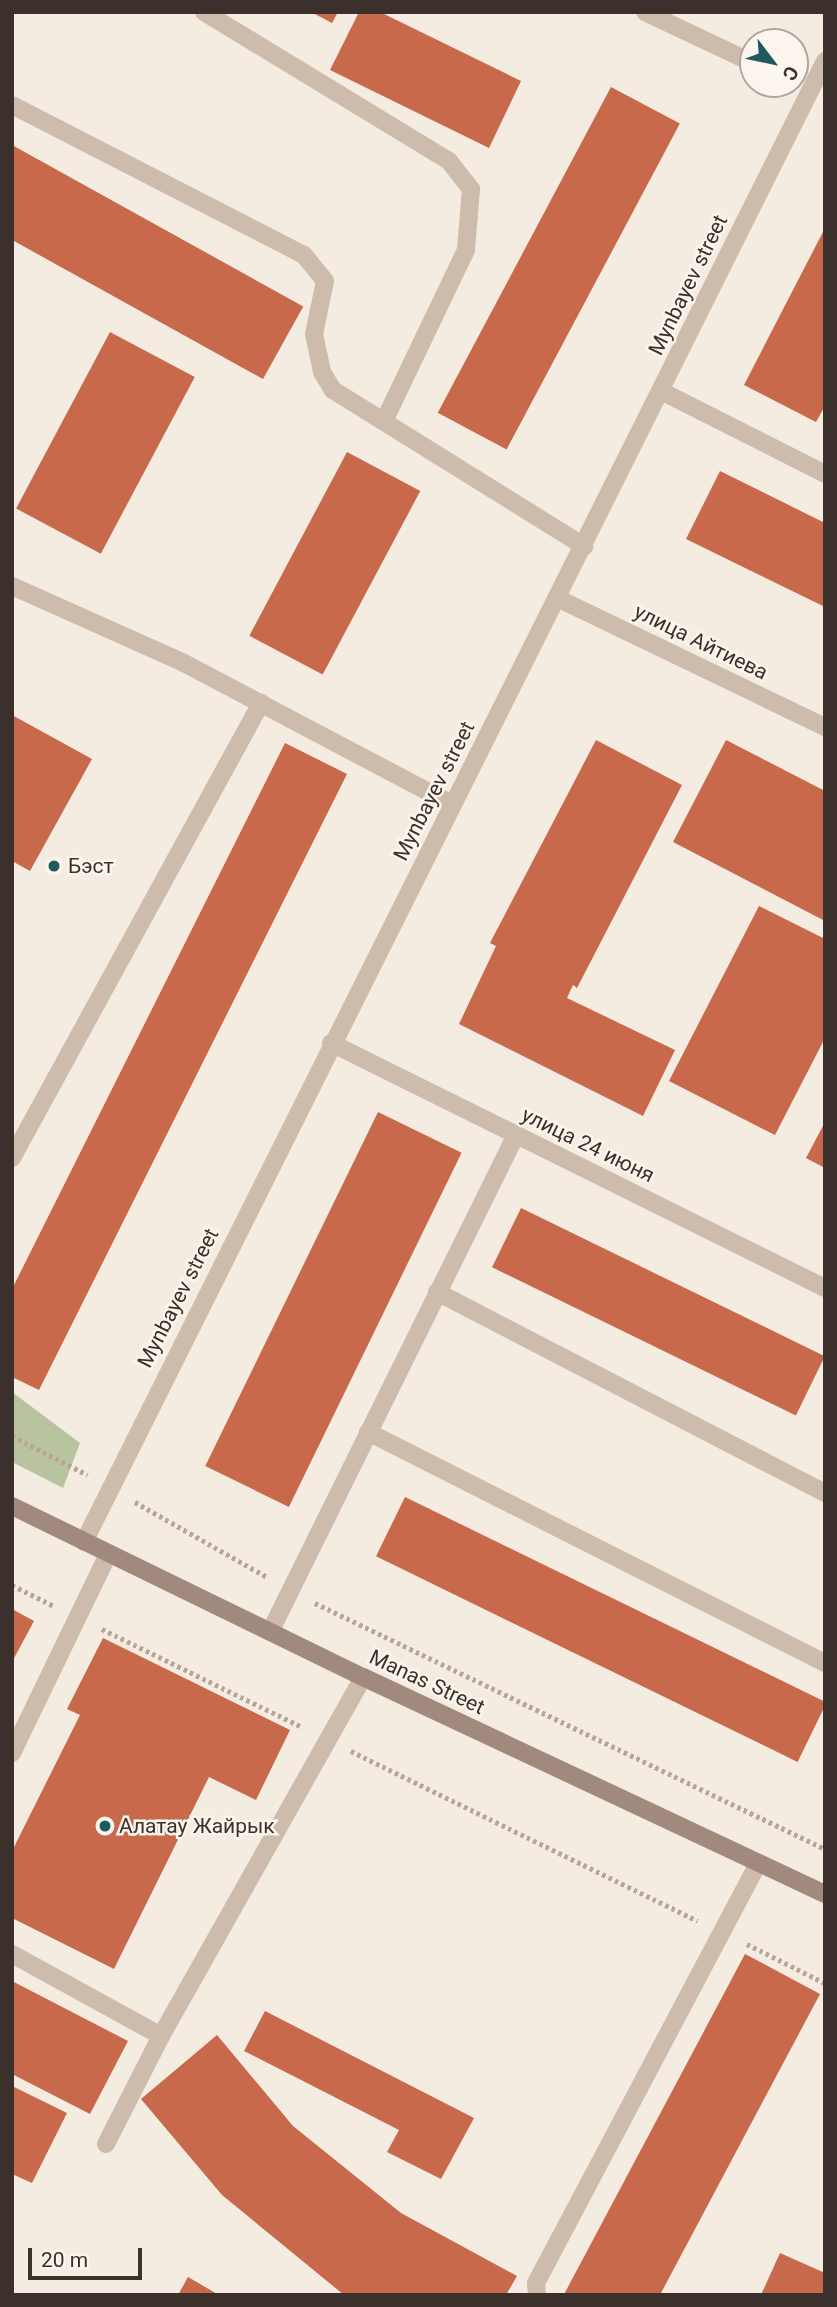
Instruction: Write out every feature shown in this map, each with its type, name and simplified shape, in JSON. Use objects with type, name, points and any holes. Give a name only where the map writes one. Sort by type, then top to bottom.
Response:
[{"type":"street","points":[[204,12],[449,161],[471,189],[466,250],[384,421]]},
{"type":"street","points":[[645,12],[739,56]]},
{"type":"street","name":"Mynbayev street","points":[[809,79],[825,61]]},
{"type":"street","name":"Mynbayev street","points":[[84,1542],[331,1043],[661,391],[797,98]]},
{"type":"street","points":[[12,105],[304,255],[325,281],[314,334],[322,373],[333,390],[584,546]]},
{"type":"street","points":[[661,391],[825,474]]},
{"type":"street","points":[[12,586],[184,663],[453,805]]},
{"type":"street","name":"улица Айтиева","points":[[557,598],[825,727]]},
{"type":"street","points":[[12,1158],[261,703]]},
{"type":"street","name":"улица 24 июня","points":[[331,1043],[825,1288]]},
{"type":"street","points":[[270,1632],[516,1135]]},
{"type":"street","points":[[437,1293],[825,1493]]},
{"type":"street","points":[[368,1432],[825,1663]]},
{"type":"street","name":"Manas Street","points":[[12,1506],[363,1677],[825,1894]]},
{"type":"street","points":[[12,1753],[108,1554]]},
{"type":"street","points":[[106,2144],[161,2036],[363,1677]]},
{"type":"street","points":[[537,2295],[536,2284],[758,1863]]},
{"type":"street","points":[[12,1954],[161,2036]]},
{"type":"path","points":[[12,1436],[109,1487],[290,1590],[825,1849]]},
{"type":"path","points":[[12,1586],[825,1983]]},
{"type":"green space","points":[[12,1392],[80,1443],[63,1488],[12,1462]]},
{"type":"building","points":[[311,12],[338,12],[332,23]]},
{"type":"building","points":[[359,12],[380,12],[521,81],[489,148],[330,70]]},
{"type":"building","points":[[611,87],[680,124],[507,449],[438,413]]},
{"type":"building","points":[[12,145],[303,306],[263,379],[12,240]]},
{"type":"building","points":[[825,228],[825,406],[816,422],[744,385]]},
{"type":"building","points":[[110,332],[195,377],[101,554],[16,509]]},
{"type":"building","points":[[347,452],[420,491],[323,675],[249,636]]},
{"type":"building","points":[[720,471],[825,523],[825,607],[686,539]]},
{"type":"building","points":[[12,715],[92,759],[30,871],[12,861]]},
{"type":"building","points":[[596,740],[682,785],[577,988],[573,985],[567,998],[675,1050],[643,1116],[459,1024],[496,946],[490,943]]},
{"type":"building","points":[[726,740],[825,791],[825,921],[673,842]]},
{"type":"building","points":[[285,743],[347,774],[39,1390],[12,1377],[12,1289]]},
{"type":"building","points":[[759,906],[825,939],[825,1038],[775,1135],[669,1081]]},
{"type":"building","points":[[378,1112],[462,1153],[289,1507],[205,1466]]},
{"type":"building","points":[[825,1122],[825,1168],[806,1158]]},
{"type":"building","points":[[521,1208],[825,1356],[796,1415],[492,1267]]},
{"type":"building","points":[[405,1497],[825,1702],[798,1762],[376,1556]]},
{"type":"building","points":[[12,1609],[34,1621],[12,1662]]},
{"type":"building","name":"Алатау Жайрык","points":[[103,1638],[290,1730],[256,1800],[209,1777],[114,1969],[12,1918],[12,1851],[80,1715],[67,1709]]},
{"type":"building","points":[[745,1954],[820,1994],[660,2295],[564,2295]]},
{"type":"building","points":[[12,1981],[128,2041],[90,2114],[12,2074]]},
{"type":"building","points":[[265,2011],[474,2118],[441,2179],[387,2152],[399,2130],[244,2051]]},
{"type":"building","points":[[217,2035],[293,2126],[401,2213],[517,2276],[506,2295],[344,2295],[222,2195],[141,2099]]},
{"type":"building","points":[[12,2086],[67,2113],[32,2183],[12,2174]]},
{"type":"building","points":[[780,2253],[825,2273],[825,2295],[761,2295]]},
{"type":"building","points":[[188,2277],[219,2295],[178,2295]]},
{"type":"place","name":"Бэст","points":[[54,866]]},
{"type":"place","name":"Алатау Жайрык","points":[[105,1826]]}]
